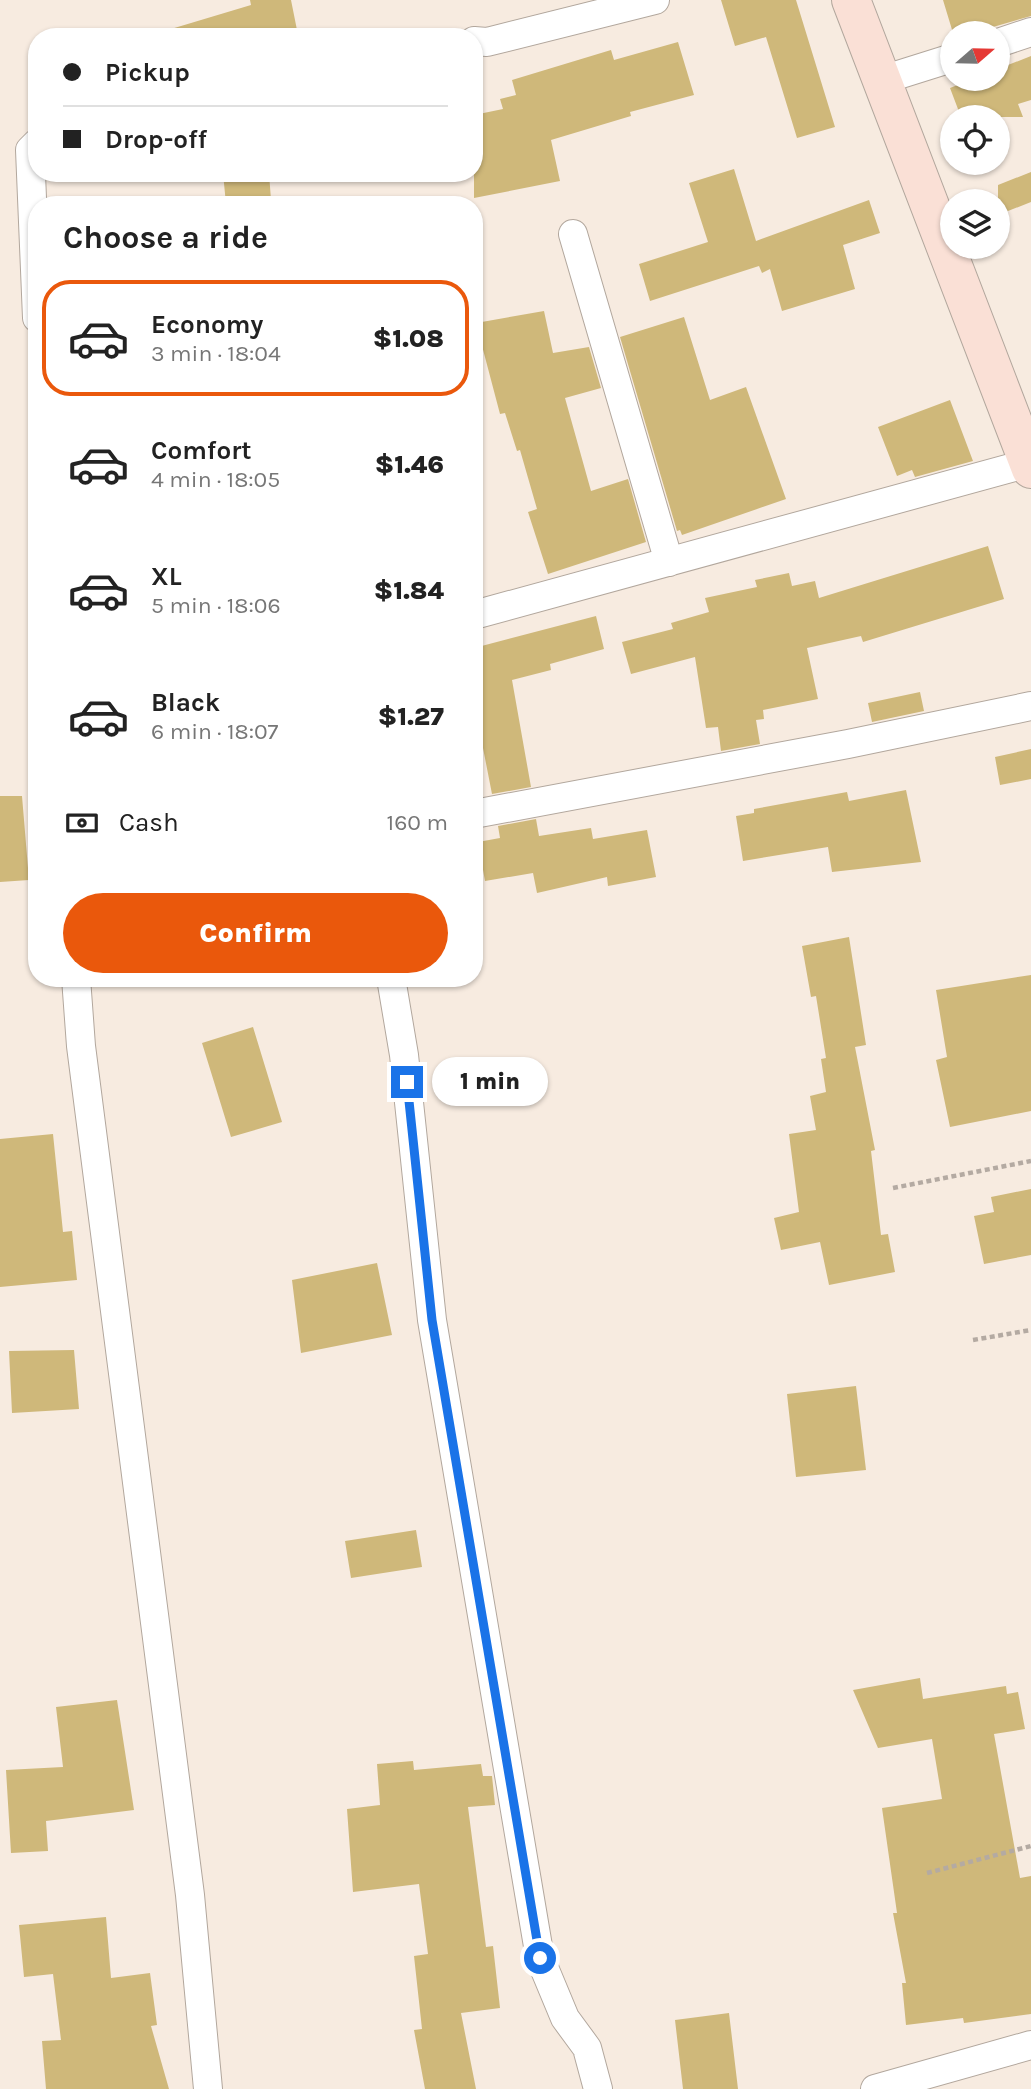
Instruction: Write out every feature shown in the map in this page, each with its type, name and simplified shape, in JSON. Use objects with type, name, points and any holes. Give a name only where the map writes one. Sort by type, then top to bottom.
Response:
[{"type":"street","points":[[483,42],[655,0]]},
{"type":"street","points":[[483,613],[1030,466],[851,0]]},
{"type":"street","points":[[1010,39],[1031,32]]},
{"type":"street","points":[[882,80],[940,62]]},
{"type":"street","points":[[573,234],[669,562]]},
{"type":"street","points":[[483,812],[835,747],[1031,706]]},
{"type":"street","points":[[77,987],[81,1046],[190,1895],[208,2089]]},
{"type":"street","points":[[393,987],[404,1055],[432,1320],[540,1958],[565,2018],[587,2048],[598,2089]]},
{"type":"street","points":[[875,2089],[1031,2045]]},
{"type":"path","points":[[894,1188],[1031,1161]]},
{"type":"path","points":[[973,1340],[1031,1330]]},
{"type":"path","points":[[927,1873],[1031,1846]]},
{"type":"building","points":[[250,0],[291,0],[297,28],[174,28],[251,5]]},
{"type":"building","points":[[721,0],[796,0],[835,127],[797,138],[766,37],[735,46]]},
{"type":"building","points":[[943,0],[1031,0],[1031,16],[1010,22],[949,21]]},
{"type":"building","points":[[678,42],[694,95],[630,112],[631,116],[551,140],[560,181],[474,196],[474,182],[483,182],[483,113],[503,109],[500,99],[516,95],[512,80],[611,50],[614,60]]},
{"type":"building","points":[[1031,56],[1031,100],[1018,104],[1023,117],[1010,117],[1010,105],[956,105],[951,91],[1010,91],[1010,64]]},
{"type":"building","points":[[734,169],[756,241],[869,200],[880,233],[843,245],[855,289],[782,311],[770,269],[762,273],[759,266],[650,301],[639,264],[708,242],[689,183]]},
{"type":"building","points":[[1031,172],[1031,202],[1010,210],[1010,189],[998,189],[998,185]]},
{"type":"building","points":[[224,182],[270,182],[271,196],[225,196]]},
{"type":"building","points":[[544,311],[553,353],[589,347],[601,388],[565,398],[591,491],[628,479],[646,542],[548,574],[528,512],[537,509],[520,450],[517,451],[505,413],[500,414],[483,350],[483,322]]},
{"type":"building","points":[[684,317],[710,400],[746,387],[786,499],[682,535],[680,530],[677,531],[620,337]]},
{"type":"building","points":[[950,400],[973,461],[915,477],[912,470],[897,476],[878,427]]},
{"type":"building","points":[[988,546],[1004,599],[863,642],[861,636],[807,648],[818,699],[763,710],[764,719],[756,720],[760,744],[721,751],[718,727],[706,728],[695,657],[631,674],[622,642],[673,629],[671,623],[709,612],[705,598],[757,587],[755,580],[789,573],[792,586],[815,581],[819,598]]},
{"type":"building","points":[[596,616],[604,649],[550,664],[551,670],[512,680],[531,787],[492,794],[483,748],[483,646]]},
{"type":"building","points":[[920,692],[924,711],[872,722],[868,703]]},
{"type":"building","points":[[1031,749],[1031,779],[1000,785],[995,757]]},
{"type":"building","points":[[906,790],[921,862],[832,872],[828,847],[743,861],[736,816],[754,813],[754,809],[847,792],[849,801]]},
{"type":"building","points":[[0,796],[22,796],[28,880],[0,882]]},
{"type":"building","points":[[536,819],[539,836],[591,828],[593,839],[647,830],[656,877],[608,886],[607,877],[537,893],[533,873],[485,881],[483,841],[500,838],[498,826]]},
{"type":"building","points":[[849,937],[866,1045],[855,1047],[875,1150],[871,1151],[881,1235],[888,1234],[895,1272],[829,1285],[820,1242],[781,1250],[774,1218],[799,1212],[789,1134],[816,1130],[810,1096],[826,1092],[821,1059],[826,1058],[816,996],[811,997],[802,946]]},
{"type":"building","points":[[1031,975],[1031,1111],[950,1127],[936,1060],[947,1057],[936,990]]},
{"type":"building","points":[[253,1027],[282,1122],[231,1137],[202,1043]]},
{"type":"building","points":[[53,1134],[63,1232],[72,1231],[77,1280],[0,1287],[0,1139]]},
{"type":"building","points":[[1031,1189],[1031,1255],[984,1264],[974,1216],[994,1212],[991,1197]]},
{"type":"building","points":[[377,1263],[392,1335],[301,1353],[292,1280]]},
{"type":"building","points":[[74,1350],[79,1409],[12,1413],[9,1351]]},
{"type":"building","points":[[856,1386],[866,1470],[796,1477],[787,1394]]},
{"type":"building","points":[[416,1530],[422,1567],[351,1578],[345,1541]]},
{"type":"building","points":[[920,1678],[923,1699],[1006,1686],[1007,1694],[1018,1692],[1025,1729],[994,1734],[1020,1878],[1031,1876],[1031,2014],[964,2023],[963,2018],[906,2025],[902,1983],[906,1983],[893,1913],[897,1913],[882,1808],[942,1799],[932,1739],[878,1748],[853,1690]]},
{"type":"building","points":[[117,1700],[134,1810],[46,1821],[48,1851],[11,1853],[6,1770],[63,1767],[56,1707]]},
{"type":"building","points":[[413,1761],[414,1770],[481,1764],[483,1776],[492,1776],[495,1805],[468,1807],[486,1947],[493,1946],[500,2008],[461,2013],[476,2089],[425,2089],[414,2030],[422,2029],[414,1956],[428,1954],[419,1884],[353,1892],[347,1809],[380,1805],[377,1764]]},
{"type":"building","points":[[106,1917],[111,1978],[150,1973],[157,2025],[151,2026],[169,2089],[46,2089],[42,2041],[61,2040],[53,1974],[24,1977],[19,1925]]},
{"type":"building","points":[[729,2013],[738,2089],[683,2089],[675,2020]]},
{"type":"route","points":[[407,1082],[432,1320],[540,1958]]}]
